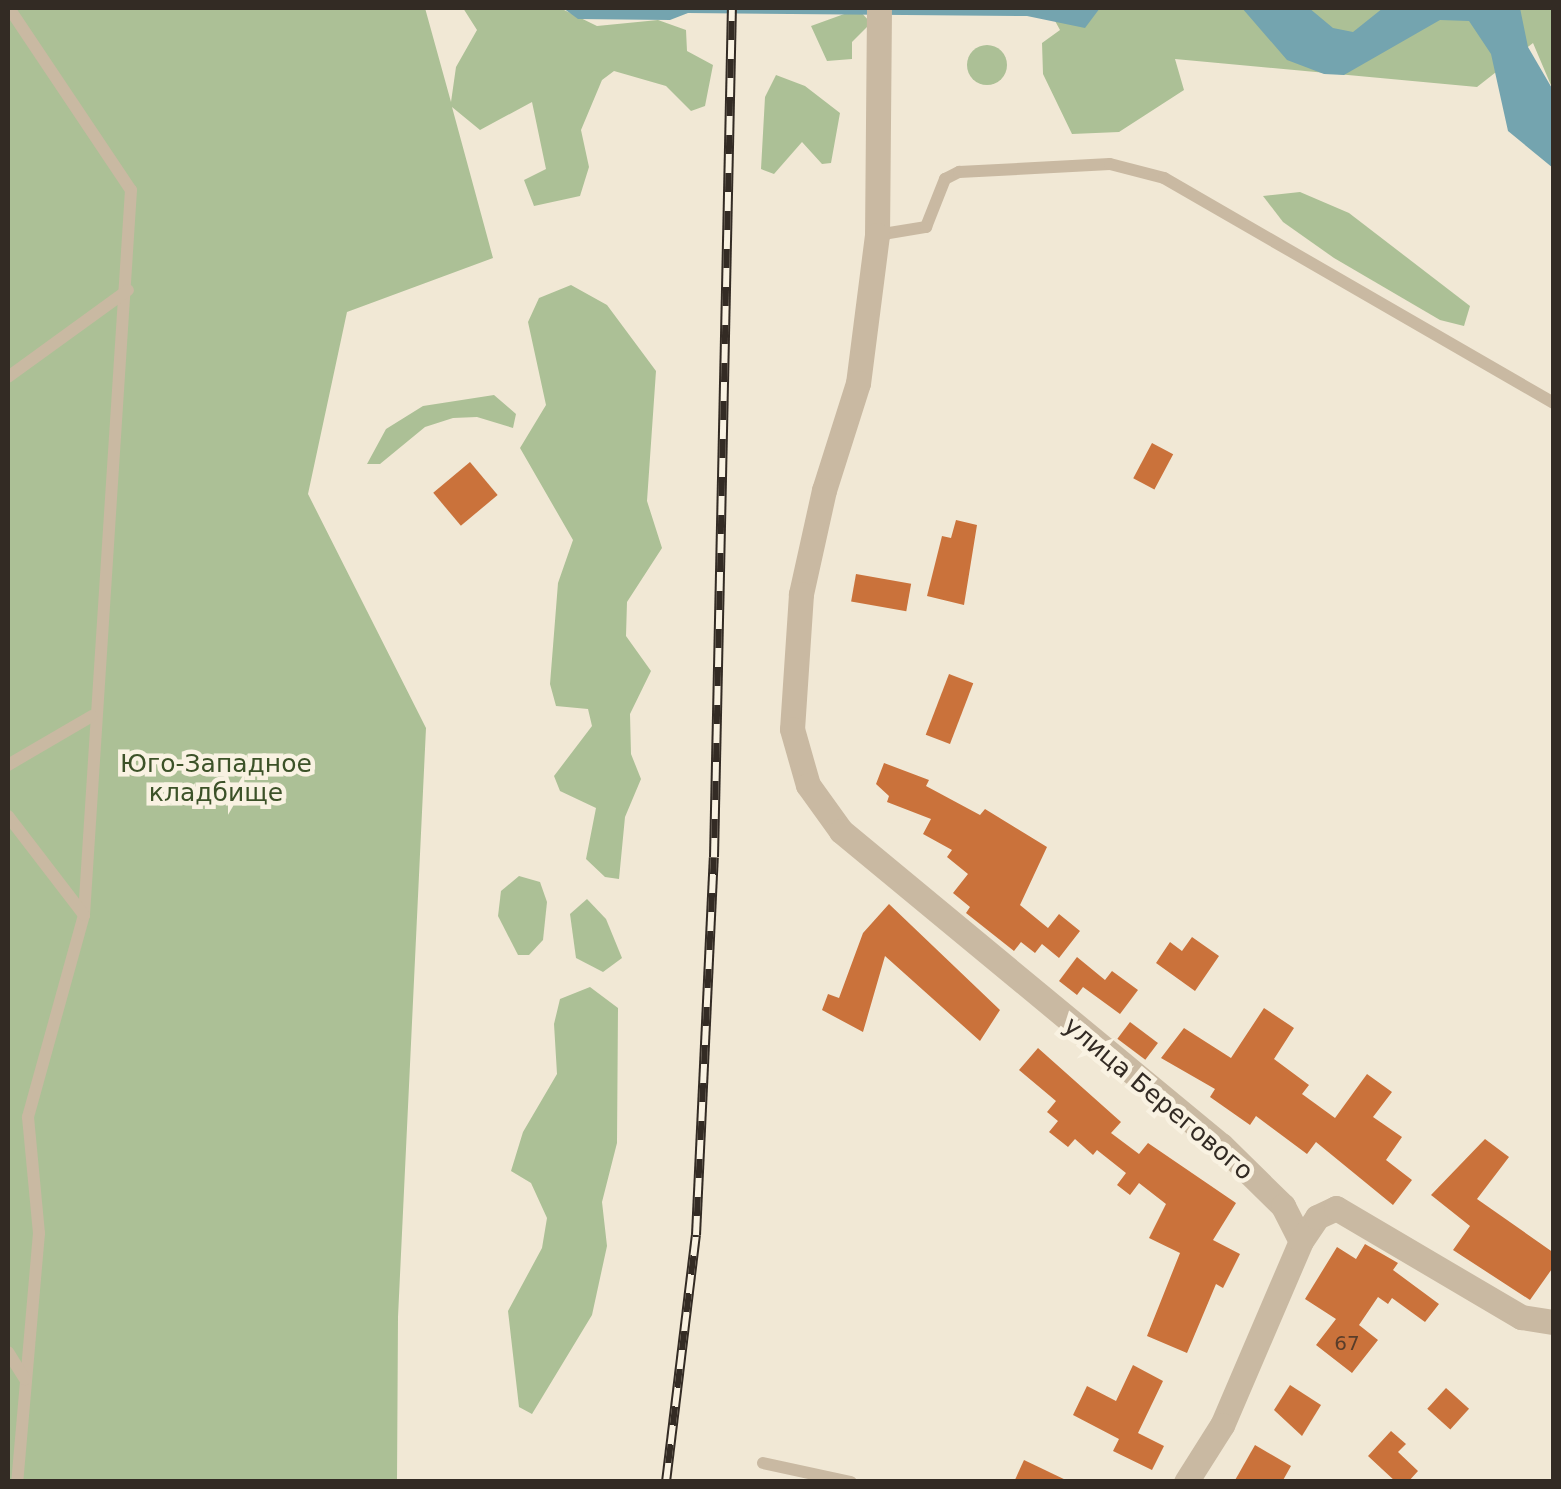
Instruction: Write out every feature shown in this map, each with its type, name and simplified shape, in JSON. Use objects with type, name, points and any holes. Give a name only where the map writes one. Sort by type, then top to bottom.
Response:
[{"type":"street","points":[[877,235],[879,8]]},
{"type":"street","name":"улица Берегового","points":[[877,235],[858,383],[824,490],[802,594],[792,729],[808,786],[841,831],[1220,1146],[1283,1206],[1301,1241]]},
{"type":"street","points":[[1186,1482],[1222,1425],[1301,1241],[1317,1217],[1336,1208],[1521,1317],[1554,1322]]},
{"type":"lane","points":[[9,8],[130,190],[128,290],[92,716],[84,915],[28,1117],[39,1234],[17,1482]]},
{"type":"lane","points":[[877,235],[926,228],[945,178],[959,172],[1110,164],[1164,178],[1554,402]]},
{"type":"lane","points":[[8,377],[128,290]]},
{"type":"lane","points":[[8,765],[92,716]]},
{"type":"lane","points":[[8,816],[84,915]]},
{"type":"lane","points":[[8,1352],[25,1379]]},
{"type":"lane","points":[[764,1463],[851,1482]]},
{"type":"green space","name":"Юго-Западное кладбище","points":[[8,8],[425,8],[451,102],[456,67],[477,30],[463,8],[560,8],[597,26],[658,20],[686,30],[687,51],[713,65],[705,106],[691,111],[666,86],[614,71],[602,80],[581,130],[589,167],[580,196],[534,206],[524,180],[546,169],[532,102],[480,130],[452,107],[493,258],[347,312],[308,494],[426,728],[398,1317],[397,1481],[8,1482]]},
{"type":"green space","points":[[1048,8],[1553,8],[1553,90],[1533,43],[1477,87],[1175,59],[1184,90],[1119,132],[1072,134],[1043,74],[1042,43],[1060,30]]},
{"type":"green space","points":[[858,9],[871,23],[852,42],[852,59],[827,61],[811,26]]},
{"type":"green space","points":[[987,45],[1001,51],[1007,65],[1001,79],[987,85],[973,79],[967,65],[973,51]]},
{"type":"green space","points":[[776,75],[805,86],[840,113],[831,163],[822,164],[802,142],[774,174],[761,169],[765,97]]},
{"type":"green space","points":[[1300,192],[1349,213],[1470,306],[1464,326],[1440,320],[1334,258],[1283,222],[1263,196]]},
{"type":"green space","points":[[571,285],[607,305],[656,371],[647,501],[662,548],[627,602],[626,636],[651,671],[630,714],[631,754],[641,779],[625,817],[619,879],[605,877],[586,859],[596,808],[560,791],[554,776],[592,726],[588,709],[556,706],[550,684],[558,583],[573,540],[520,448],[546,405],[528,322],[539,298]]},
{"type":"green space","points":[[494,395],[516,414],[513,428],[477,417],[453,418],[425,427],[380,464],[367,464],[386,429],[423,406]]},
{"type":"green space","points":[[519,876],[540,882],[547,902],[543,940],[529,955],[518,955],[498,916],[501,891]]},
{"type":"green space","points":[[587,899],[606,919],[622,958],[603,972],[576,958],[570,914]]},
{"type":"green space","points":[[590,987],[618,1008],[617,1143],[602,1202],[607,1246],[592,1315],[532,1414],[519,1407],[508,1311],[542,1248],[547,1218],[531,1183],[511,1171],[523,1132],[557,1074],[554,1024],[560,999]]},
{"type":"water","points":[[563,8],[1100,8],[1085,28],[1027,16],[688,13],[670,20],[578,19]]},
{"type":"water","points":[[1242,8],[1309,8],[1333,28],[1353,32],[1383,8],[1520,8],[1528,47],[1553,90],[1553,168],[1508,131],[1491,54],[1469,21],[1440,20],[1344,75],[1324,74],[1287,60]]},
{"type":"building","points":[[1152,443],[1173,454],[1154,490],[1133,478]]},
{"type":"building","points":[[470,462],[498,495],[461,526],[433,493]]},
{"type":"building","points":[[956,520],[977,525],[964,605],[927,596],[942,536],[951,538]]},
{"type":"building","points":[[856,574],[911,584],[906,611],[851,602]]},
{"type":"building","points":[[949,674],[973,683],[950,744],[926,735]]},
{"type":"building","points":[[884,763],[929,780],[926,786],[980,815],[985,809],[1047,847],[1020,905],[1048,928],[1059,914],[1080,931],[1059,958],[1042,944],[1035,953],[1021,942],[1014,951],[966,913],[970,907],[953,893],[968,874],[947,857],[952,850],[923,834],[931,819],[887,802],[889,796],[876,784]]},
{"type":"building","points":[[889,904],[1000,1010],[980,1041],[885,956],[863,1032],[822,1010],[828,994],[839,998],[863,933]]},
{"type":"building","points":[[1192,937],[1219,956],[1195,991],[1156,963],[1170,942],[1182,951]]},
{"type":"building","points":[[1077,957],[1105,980],[1112,971],[1138,990],[1120,1014],[1083,987],[1077,995],[1059,981]]},
{"type":"building","points":[[1264,1008],[1294,1028],[1274,1059],[1309,1085],[1302,1094],[1335,1118],[1367,1074],[1392,1092],[1373,1117],[1402,1137],[1386,1160],[1412,1180],[1393,1205],[1316,1142],[1307,1154],[1256,1116],[1250,1125],[1210,1097],[1215,1089],[1161,1058],[1184,1028],[1231,1058]]},
{"type":"building","points":[[1130,1022],[1158,1043],[1145,1060],[1117,1039]]},
{"type":"building","points":[[1038,1048],[1121,1122],[1111,1133],[1139,1154],[1148,1143],[1236,1203],[1213,1240],[1240,1254],[1223,1288],[1216,1284],[1187,1353],[1147,1336],[1180,1253],[1149,1238],[1166,1204],[1139,1183],[1130,1195],[1117,1185],[1126,1173],[1097,1150],[1093,1155],[1075,1139],[1068,1147],[1049,1132],[1058,1121],[1047,1112],[1056,1101],[1019,1070]]},
{"type":"building","points":[[1485,1139],[1509,1157],[1477,1199],[1554,1253],[1554,1266],[1530,1300],[1453,1250],[1470,1226],[1431,1195]]},
{"type":"building","points":[[1365,1244],[1398,1263],[1393,1270],[1439,1304],[1425,1322],[1392,1298],[1388,1304],[1378,1297],[1359,1325],[1378,1340],[1352,1373],[1316,1345],[1336,1319],[1305,1299],[1337,1247],[1356,1259]]},
{"type":"building","points":[[1133,1365],[1163,1381],[1138,1433],[1164,1446],[1152,1470],[1113,1451],[1119,1439],[1073,1415],[1087,1386],[1116,1401]]},
{"type":"building","points":[[1290,1385],[1321,1405],[1302,1436],[1274,1410]]},
{"type":"building","points":[[1446,1388],[1469,1409],[1450,1430],[1427,1409]]},
{"type":"building","points":[[1391,1431],[1406,1444],[1398,1452],[1418,1471],[1408,1482],[1396,1482],[1368,1456]]},
{"type":"building","points":[[1255,1445],[1291,1466],[1282,1482],[1234,1482]]},
{"type":"building","points":[[1024,1460],[1070,1482],[1014,1482]]},
{"type":"railway","points":[[666,1482],[696,1235],[714,857],[732,8]]}]
